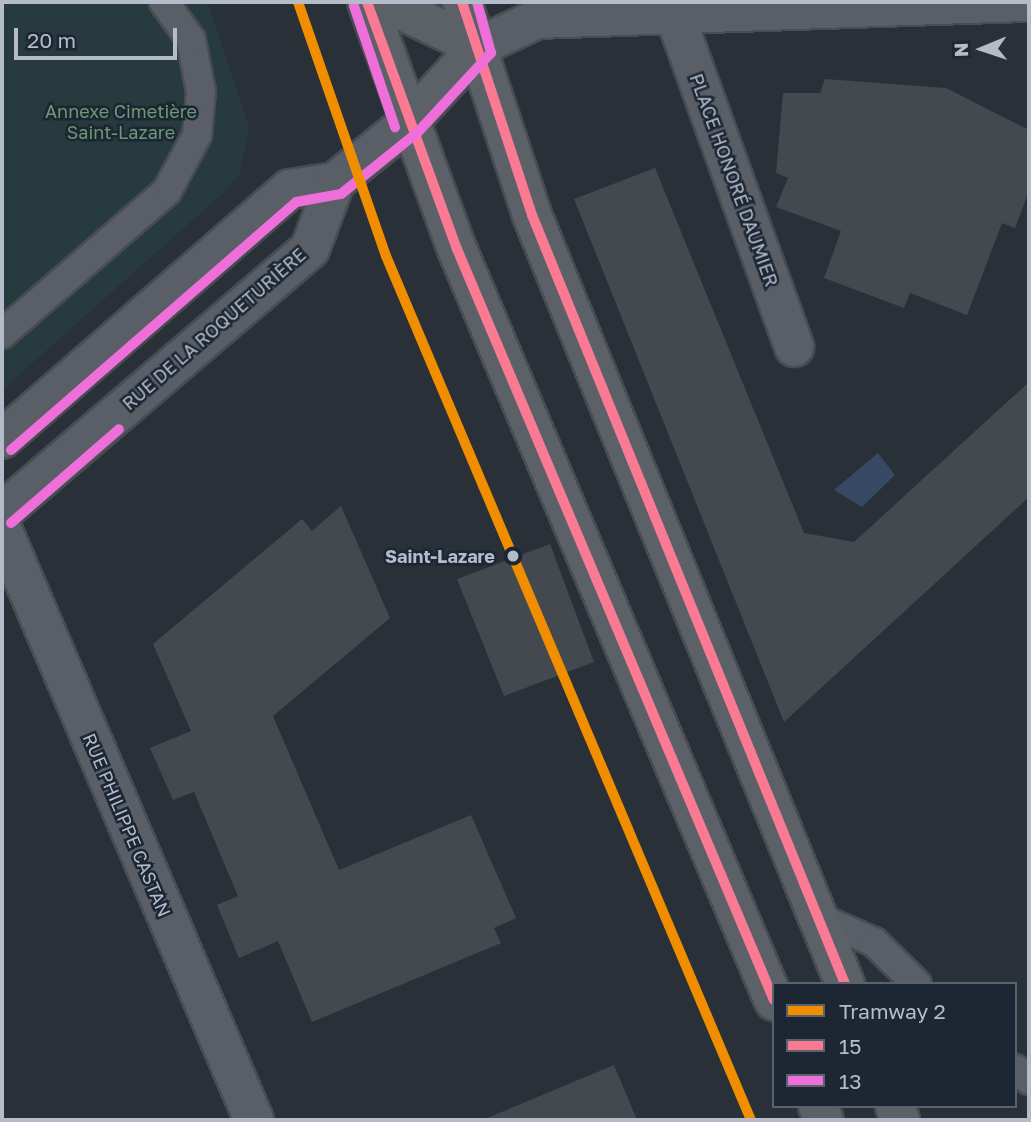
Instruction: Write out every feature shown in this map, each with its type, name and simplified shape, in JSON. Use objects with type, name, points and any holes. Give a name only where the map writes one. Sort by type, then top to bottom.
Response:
[{"type":"main road","points":[[367,2],[408,123],[772,996]]},
{"type":"main road","points":[[384,2],[478,47]]},
{"type":"main road","points":[[463,2],[532,215],[844,982]]},
{"type":"main road","points":[[408,123],[478,47]]},
{"type":"street","points":[[478,47],[537,19],[1028,2]]},
{"type":"street","name":"PLACE HONORÉ DAUMIER","points":[[674,13],[794,347]]},
{"type":"street","points":[[2,439],[290,189],[335,181],[408,123]]},
{"type":"street","name":"RUE DE LA ROQUETURIÈRE","points":[[2,512],[310,249],[335,181]]},
{"type":"street","name":"RUE PHILIPPE CASTAN","points":[[2,529],[254,1120]]},
{"type":"lane","points":[[2,334],[167,191],[197,135],[201,92],[191,40],[164,2]]},
{"type":"lane","points":[[819,918],[874,942],[915,982]]},
{"type":"green space","name":"Annexe Cimetière Saint-Lazare","points":[[2,2],[208,2],[249,127],[240,174],[221,195],[2,390]]},
{"type":"water","points":[[878,453],[895,475],[862,507],[834,490]]},
{"type":"building","points":[[825,79],[946,88],[1029,130],[1029,191],[1015,228],[1002,223],[967,315],[910,293],[904,308],[824,278],[841,231],[776,207],[788,178],[776,173],[783,93],[820,93]]},
{"type":"building","points":[[655,168],[804,533],[854,542],[1029,382],[1029,497],[784,722],[574,199]]},
{"type":"building","points":[[341,506],[390,618],[273,716],[339,870],[471,815],[516,918],[494,928],[501,943],[312,1022],[278,941],[239,958],[217,905],[238,896],[194,792],[173,800],[150,748],[191,731],[153,644],[302,519],[312,531]]},
{"type":"building","points":[[550,544],[594,662],[504,696],[457,579]]},
{"type":"building","points":[[614,1065],[637,1120],[485,1120],[485,1119]]},
{"type":"tram line","name":"2","points":[[298,2],[386,256],[751,1120]]},
{"type":"transit line","name":"15","points":[[367,2],[457,249],[772,995]]},
{"type":"transit line","name":"15","points":[[462,2],[532,215],[844,982]]},
{"type":"transit line","name":"13","points":[[11,450],[296,202],[341,194],[418,132],[491,53],[477,2]]},
{"type":"transit line","name":"13","points":[[354,6],[395,127]]},
{"type":"transit line","name":"13","points":[[11,523],[119,429]]},
{"type":"place","name":"Saint-Lazare","points":[[513,556]]}]
